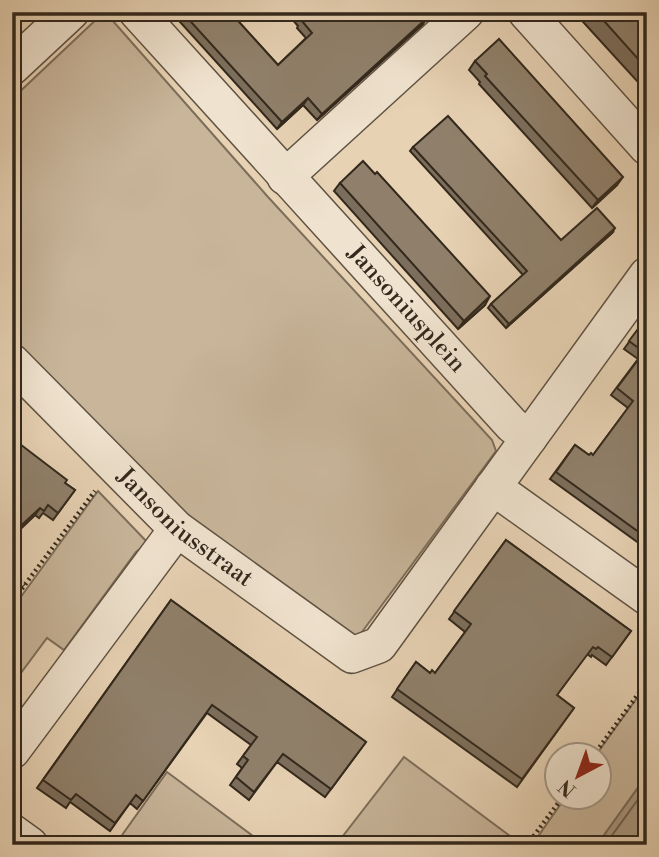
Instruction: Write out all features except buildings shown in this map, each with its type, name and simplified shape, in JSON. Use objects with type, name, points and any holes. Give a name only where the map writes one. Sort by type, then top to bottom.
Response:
[{"type":"street","points":[[12,67],[71,12]]},
{"type":"street","name":"Jansoniusplein","points":[[137,12],[512,425],[528,438]]},
{"type":"street","points":[[285,177],[466,12]]},
{"type":"street","points":[[526,12],[647,147]]},
{"type":"street","points":[[647,275],[493,487],[647,597]]},
{"type":"street","name":"Jansoniusstraat","points":[[12,362],[177,529],[352,655],[379,645],[493,487]]},
{"type":"street","points":[[12,751],[177,529]]},
{"type":"street","points":[[12,832],[30,845]]},
{"type":"path","points":[[12,602],[114,465]]},
{"type":"path","points":[[12,573],[24,586]]},
{"type":"path","points":[[603,742],[647,682]]},
{"type":"path","points":[[527,845],[551,812]]},
{"type":"shaded area","points":[[101,15],[113,21],[268,197],[492,440],[496,451],[359,636],[350,640],[195,527],[133,469],[12,341],[12,99]]},
{"type":"shaded area","points":[[98,491],[148,543],[136,552],[64,650],[47,638],[12,685],[12,609]]},
{"type":"shaded area","points":[[647,684],[647,775],[597,845],[532,845],[555,812],[614,812],[614,742],[605,742]]},
{"type":"shaded area","points":[[404,757],[522,845],[336,845]]},
{"type":"shaded area","points":[[167,772],[265,845],[115,845]]},
{"type":"water","points":[[647,775],[647,832],[638,845],[597,845]]}]
